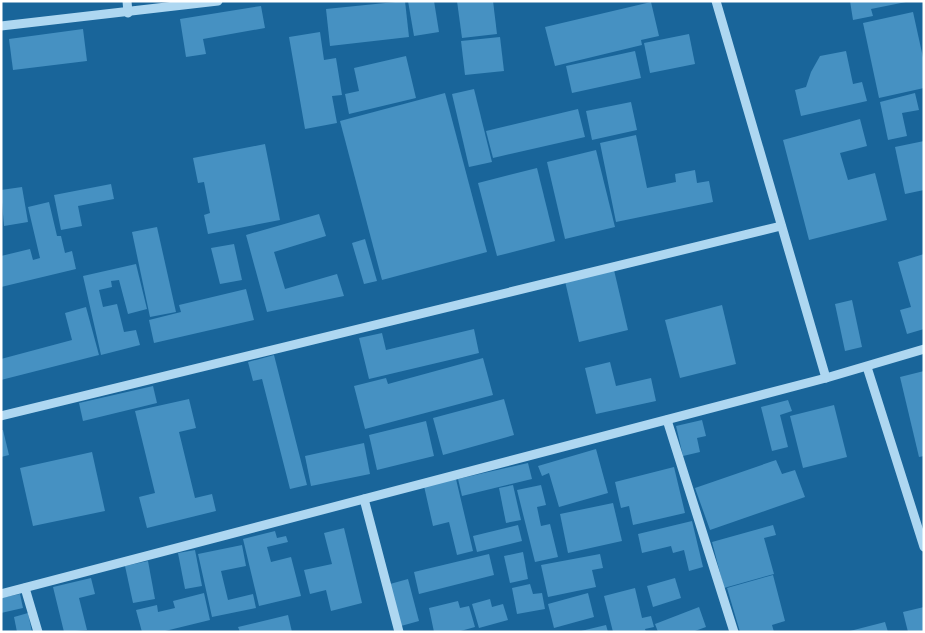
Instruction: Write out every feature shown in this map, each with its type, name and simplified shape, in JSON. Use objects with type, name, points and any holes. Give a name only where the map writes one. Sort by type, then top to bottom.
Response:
[{"type":"street","points":[[126,1],[128,13]]},
{"type":"street","points":[[1,26],[128,13],[218,1]]},
{"type":"street","points":[[716,1],[826,378]]},
{"type":"street","points":[[1,416],[781,226]]},
{"type":"street","points":[[1,594],[826,378],[924,349]]},
{"type":"street","points":[[867,366],[924,546]]},
{"type":"street","points":[[667,420],[734,632]]},
{"type":"street","points":[[364,499],[399,632]]},
{"type":"street","points":[[25,588],[38,632]]},
{"type":"building","points":[[405,1],[409,37],[330,46],[326,9]]},
{"type":"building","points":[[408,1],[434,1],[439,32],[414,36]]},
{"type":"building","points":[[457,1],[493,1],[497,34],[462,38]]},
{"type":"building","points":[[850,1],[906,2],[871,9],[873,16],[853,20]]},
{"type":"building","points":[[651,2],[659,36],[641,40],[642,45],[555,66],[545,27]]},
{"type":"building","points":[[261,6],[265,28],[203,39],[206,54],[186,57],[180,19]]},
{"type":"building","points":[[913,12],[924,62],[924,88],[879,98],[863,23]]},
{"type":"building","points":[[83,29],[87,61],[13,70],[9,39]]},
{"type":"building","points":[[320,32],[324,60],[336,58],[342,95],[332,96],[337,123],[305,129],[289,37]]},
{"type":"building","points":[[689,34],[695,64],[650,73],[644,43]]},
{"type":"building","points":[[500,37],[504,71],[465,75],[461,41]]},
{"type":"building","points":[[635,51],[641,78],[572,93],[566,66]]},
{"type":"building","points":[[846,51],[853,84],[862,82],[867,101],[801,116],[795,90],[806,87],[811,72],[820,56]]},
{"type":"building","points":[[406,56],[416,98],[349,114],[345,94],[359,91],[354,68]]},
{"type":"building","points":[[474,89],[492,162],[469,167],[452,94]]},
{"type":"building","points":[[445,93],[487,252],[382,280],[340,121]]},
{"type":"building","points":[[915,93],[919,110],[902,113],[907,136],[888,140],[880,102]]},
{"type":"building","points":[[631,102],[637,130],[592,140],[586,111]]},
{"type":"building","points":[[578,109],[585,137],[493,158],[486,131]]},
{"type":"building","points":[[860,119],[867,146],[840,153],[848,180],[875,173],[887,220],[809,240],[783,140]]},
{"type":"building","points":[[636,135],[647,188],[676,182],[675,174],[695,170],[697,183],[709,181],[713,202],[616,222],[600,143]]},
{"type":"building","points":[[924,141],[924,190],[905,194],[895,147]]},
{"type":"building","points":[[265,144],[280,220],[208,234],[204,215],[210,213],[204,182],[198,183],[193,158]]},
{"type":"building","points":[[596,150],[615,227],[565,239],[547,162]]},
{"type":"building","points":[[537,168],[555,241],[497,256],[478,183]]},
{"type":"building","points":[[111,184],[114,199],[78,206],[82,226],[61,230],[54,195]]},
{"type":"building","points":[[22,187],[28,222],[4,226],[1,190]]},
{"type":"building","points":[[49,202],[57,236],[61,236],[65,253],[72,251],[76,269],[1,287],[1,256],[30,249],[33,260],[40,258],[28,207]]},
{"type":"building","points":[[319,214],[326,236],[274,252],[285,289],[337,274],[344,296],[267,312],[246,235]]},
{"type":"building","points":[[157,227],[176,312],[150,317],[132,232]]},
{"type":"building","points":[[365,239],[377,281],[364,284],[352,243]]},
{"type":"building","points":[[234,244],[242,280],[220,284],[211,248]]},
{"type":"building","points":[[924,254],[924,329],[907,334],[900,310],[911,307],[898,262]]},
{"type":"building","points":[[136,264],[147,309],[128,314],[119,280],[111,281],[112,287],[99,290],[103,307],[117,304],[124,332],[136,330],[140,345],[101,355],[83,276]]},
{"type":"building","points":[[614,270],[628,330],[579,342],[565,281]]},
{"type":"building","points":[[246,289],[254,320],[154,343],[149,320],[181,312],[179,305]]},
{"type":"building","points":[[852,300],[862,347],[845,351],[835,304]]},
{"type":"building","points":[[722,305],[736,364],[680,378],[665,320]]},
{"type":"building","points":[[86,307],[99,355],[1,380],[1,359],[72,340],[65,313]]},
{"type":"building","points":[[474,329],[479,353],[369,379],[359,338],[382,333],[386,350]]},
{"type":"building","points":[[274,355],[307,485],[290,489],[262,379],[253,381],[248,362]]},
{"type":"building","points":[[483,358],[493,395],[365,429],[354,386],[386,378],[388,384]]},
{"type":"building","points":[[610,362],[616,386],[651,378],[656,401],[596,414],[585,368]]},
{"type":"building","points":[[924,371],[924,456],[919,457],[900,377]]},
{"type":"building","points":[[153,386],[157,403],[83,421],[79,403]]},
{"type":"building","points":[[189,399],[196,428],[179,432],[195,498],[212,494],[216,511],[147,528],[139,497],[155,493],[135,411]]},
{"type":"building","points":[[504,399],[514,435],[443,455],[433,418]]},
{"type":"building","points":[[788,400],[792,411],[780,415],[788,447],[772,451],[761,407]]},
{"type":"building","points":[[834,405],[847,457],[803,468],[790,416]]},
{"type":"building","points":[[702,420],[706,436],[697,438],[700,452],[683,456],[676,426]]},
{"type":"building","points":[[426,421],[434,456],[377,470],[369,435]]},
{"type":"building","points":[[1,430],[3,430],[9,455],[1,457]]},
{"type":"building","points":[[364,443],[370,474],[311,486],[305,456]]},
{"type":"building","points":[[596,449],[608,493],[559,507],[549,473],[542,476],[538,466]]},
{"type":"building","points":[[92,452],[105,511],[33,526],[20,468]]},
{"type":"building","points":[[776,460],[782,474],[795,470],[805,497],[710,530],[695,488]]},
{"type":"building","points":[[528,463],[532,479],[462,496],[458,479]]},
{"type":"building","points":[[674,467],[685,513],[633,525],[629,506],[621,508],[615,482]]},
{"type":"building","points":[[456,479],[473,551],[457,555],[449,522],[433,526],[424,486]]},
{"type":"building","points":[[513,485],[521,520],[506,523],[499,488]]},
{"type":"building","points":[[541,485],[546,505],[537,507],[541,526],[550,524],[558,557],[535,562],[517,490]]},
{"type":"building","points":[[613,503],[622,541],[568,553],[560,514]]},
{"type":"building","points":[[692,521],[703,567],[689,571],[684,550],[673,553],[671,546],[642,553],[638,534]]},
{"type":"building","points":[[518,525],[522,541],[477,552],[473,536]]},
{"type":"building","points":[[773,525],[776,535],[764,538],[774,574],[724,588],[712,542]]},
{"type":"building","points":[[344,528],[362,603],[331,611],[326,590],[310,594],[304,570],[332,564],[324,533]]},
{"type":"building","points":[[275,531],[277,538],[286,536],[288,542],[267,547],[271,562],[291,557],[301,596],[259,606],[243,539]]},
{"type":"building","points":[[242,545],[246,566],[221,571],[228,600],[253,594],[256,608],[212,617],[198,554]]},
{"type":"building","points":[[195,550],[202,586],[185,589],[178,553]]},
{"type":"building","points":[[523,552],[528,579],[510,583],[504,556]]},
{"type":"building","points":[[489,554],[494,575],[419,594],[414,572]]},
{"type":"building","points":[[600,554],[603,568],[592,570],[596,587],[548,597],[541,565]]},
{"type":"building","points":[[148,561],[155,599],[133,603],[125,566]]},
{"type":"building","points":[[773,575],[785,621],[772,625],[774,632],[740,632],[727,588]]},
{"type":"building","points":[[91,578],[95,594],[79,598],[87,630],[64,632],[53,587]]},
{"type":"building","points":[[675,578],[681,598],[653,607],[647,586]]},
{"type":"building","points":[[408,579],[419,621],[401,626],[390,584]]},
{"type":"building","points":[[530,584],[533,594],[542,593],[545,609],[517,614],[512,588]]},
{"type":"building","points":[[635,588],[642,618],[651,616],[654,627],[645,629],[646,632],[613,632],[604,596]]},
{"type":"building","points":[[204,593],[210,620],[161,632],[142,632],[136,610],[157,605],[158,612],[175,608],[173,601]]},
{"type":"building","points":[[588,593],[594,617],[554,628],[548,604]]},
{"type":"building","points":[[20,594],[23,608],[1,613],[1,598]]},
{"type":"building","points":[[490,599],[492,607],[503,604],[508,620],[479,628],[472,604]]},
{"type":"building","points":[[458,601],[460,608],[469,606],[475,627],[457,632],[434,632],[429,608]]},
{"type":"building","points":[[699,607],[706,627],[692,632],[658,632],[655,624]]},
{"type":"building","points":[[924,607],[924,632],[908,632],[903,612]]},
{"type":"building","points":[[28,613],[32,632],[17,632],[14,617]]},
{"type":"building","points":[[288,615],[292,632],[240,632],[238,627]]},
{"type":"building","points":[[885,622],[888,632],[850,632],[850,631]]},
{"type":"building","points":[[606,625],[608,632],[581,632],[581,631]]}]
